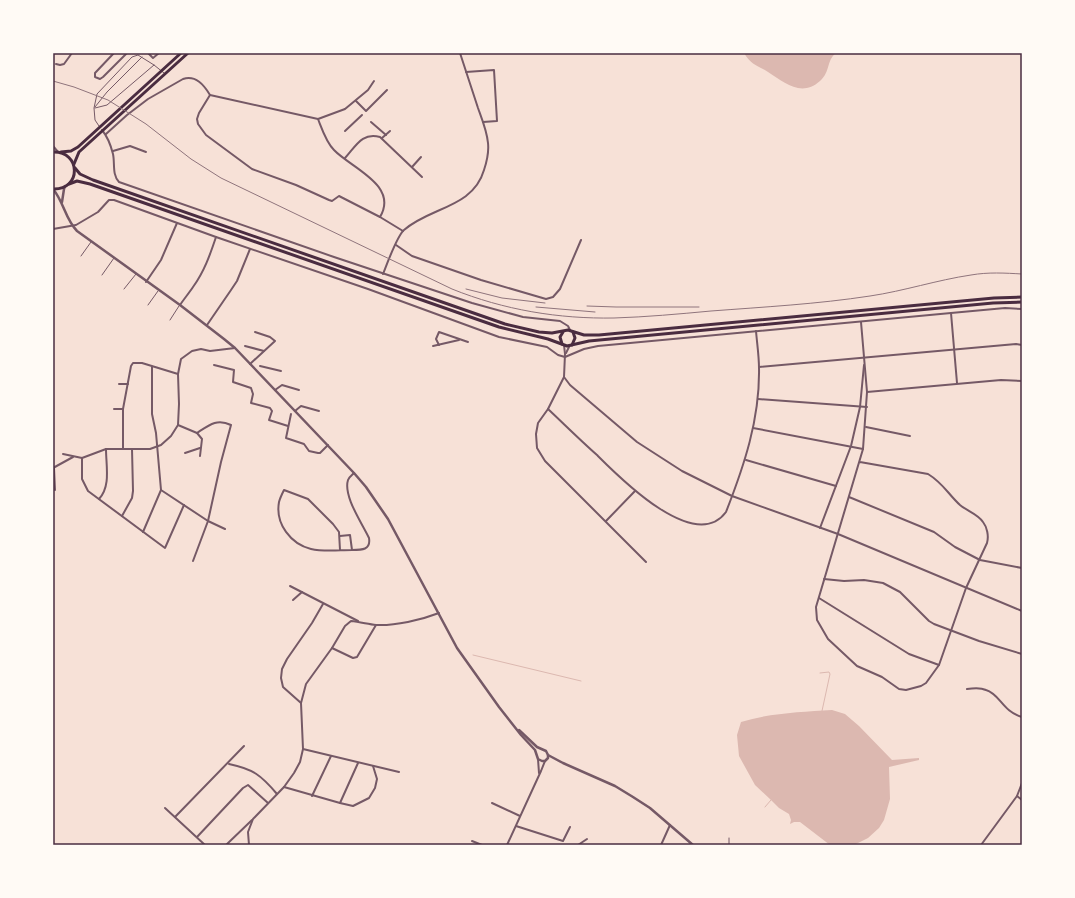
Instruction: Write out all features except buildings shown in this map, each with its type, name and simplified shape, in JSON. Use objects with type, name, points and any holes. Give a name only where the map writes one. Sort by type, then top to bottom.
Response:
[{"type":"main road","points":[[74,164],[79,152],[101,129],[182,53]]},
{"type":"main road","points":[[163,72],[188,53]]},
{"type":"main road","points":[[53,152],[71,151],[76,149],[101,129]]},
{"type":"main road","points":[[59,152],[69,158],[74,164],[75,168],[74,177],[67,185]]},
{"type":"main road","points":[[75,168],[80,174],[93,180],[485,317],[539,332],[552,333],[572,331],[585,335],[599,335],[994,298],[1022,297]]},
{"type":"main road","points":[[53,189],[76,181],[90,184],[499,328],[571,345],[604,340],[993,303],[1022,302]]},
{"type":"main road","points":[[563,344],[560,337],[564,331]]},
{"type":"main road","points":[[571,345],[575,338],[572,331]]},
{"type":"street","points":[[56,64],[64,64],[72,53]]},
{"type":"street","points":[[114,53],[95,73],[95,77],[100,79],[103,77],[127,53]]},
{"type":"street","points":[[148,53],[153,58],[159,53]]},
{"type":"street","points":[[383,274],[403,231],[417,221],[464,198],[479,182],[486,163],[488,144],[483,122],[460,53]]},
{"type":"street","points":[[466,72],[494,70],[497,121],[483,122]]},
{"type":"street","points":[[106,134],[148,99],[187,78],[198,80],[205,86],[210,95],[318,119],[345,109],[368,90],[374,81]]},
{"type":"street","points":[[356,100],[366,111],[387,90]]},
{"type":"street","points":[[210,95],[199,113],[197,119],[198,124],[206,135],[252,169],[296,185],[332,201],[339,196],[380,217],[403,231]]},
{"type":"street","points":[[345,131],[362,115]]},
{"type":"street","points":[[318,119],[332,149],[376,183],[382,191],[385,202],[383,212],[380,217]]},
{"type":"street","points":[[371,122],[386,135]]},
{"type":"street","points":[[101,129],[106,134],[113,151],[115,176],[117,180],[383,274],[472,303],[523,317],[560,321],[565,323],[572,331]]},
{"type":"street","points":[[382,138],[390,131]]},
{"type":"street","points":[[345,158],[363,138],[369,135],[375,135],[382,138],[422,177]]},
{"type":"street","points":[[53,146],[59,152]]},
{"type":"street","points":[[113,151],[130,146],[146,152]]},
{"type":"street","points":[[412,167],[421,158]]},
{"type":"street","points":[[62,203],[62,196],[67,185]]},
{"type":"street","points":[[53,189],[62,203],[71,226],[90,242],[207,325],[235,348],[366,487],[388,519],[457,648],[537,755],[540,766],[539,775]]},
{"type":"street","points":[[53,229],[76,225],[94,215],[109,200],[114,200],[177,224],[368,289],[499,337],[547,347],[558,355],[565,356],[598,346],[1005,308],[1022,309]]},
{"type":"street","points":[[146,282],[160,260],[177,224]]},
{"type":"street","points":[[180,305],[193,288],[203,271],[216,237]]},
{"type":"street","points":[[396,245],[412,256],[481,280],[546,298],[553,297],[560,289],[581,240]]},
{"type":"street","points":[[207,325],[232,290],[250,248]]},
{"type":"street","points":[[951,313],[957,384]]},
{"type":"street","points":[[860,462],[928,474],[938,480],[960,504],[984,523],[988,538],[980,560],[966,588],[939,664],[926,683],[906,690],[899,689],[876,674],[857,666],[834,645],[821,628],[816,613],[816,607],[824,579],[863,450],[866,427],[867,392],[861,322]]},
{"type":"street","points":[[564,331],[565,323]]},
{"type":"street","points":[[548,409],[653,506],[681,519],[700,525],[712,524],[721,519],[726,512],[746,460],[758,399],[759,367],[756,331]]},
{"type":"street","points":[[250,364],[275,341],[270,337],[255,332]]},
{"type":"street","points":[[439,345],[436,339],[439,332],[468,342]]},
{"type":"street","points":[[433,346],[460,339]]},
{"type":"street","points":[[563,344],[565,356],[564,378],[548,409],[538,423],[536,434],[537,448],[560,476],[646,562]]},
{"type":"street","points":[[759,367],[955,349],[1016,344],[1022,345]]},
{"type":"street","points":[[565,356],[571,345]]},
{"type":"street","points":[[245,346],[264,351]]},
{"type":"street","points":[[63,454],[82,458],[106,449],[150,449],[161,445],[171,436],[178,425],[178,374],[182,359],[192,351],[201,349],[210,351],[235,348]]},
{"type":"street","points":[[820,528],[851,446],[860,407],[865,358]]},
{"type":"street","points":[[123,449],[123,409],[131,366],[133,363],[178,374]]},
{"type":"street","points":[[214,365],[234,370],[233,382],[251,388],[253,394],[251,403],[270,408],[272,411],[269,420],[288,426]]},
{"type":"street","points":[[260,366],[281,371]]},
{"type":"street","points":[[143,532],[161,490],[156,447],[156,433],[152,414],[152,367]]},
{"type":"street","points":[[564,378],[570,386],[637,442],[682,471],[732,496],[838,534],[1022,611]]},
{"type":"street","points":[[867,392],[1000,380],[1022,381]]},
{"type":"street","points":[[119,384],[128,384]]},
{"type":"street","points":[[274,390],[282,385],[299,390]]},
{"type":"street","points":[[758,399],[867,407]]},
{"type":"street","points":[[295,411],[301,406],[319,411]]},
{"type":"street","points":[[114,409],[123,409]]},
{"type":"street","points":[[291,414],[286,438],[304,444],[309,451],[320,453],[328,446]]},
{"type":"street","points":[[193,561],[208,521],[231,425],[226,422],[218,422],[210,424],[197,433]]},
{"type":"street","points":[[178,425],[197,433],[202,439],[200,456]]},
{"type":"street","points":[[866,427],[910,436]]},
{"type":"street","points":[[753,428],[851,446],[863,450]]},
{"type":"street","points":[[185,453],[200,448]]},
{"type":"street","points":[[98,500],[104,494],[107,485],[106,449]]},
{"type":"street","points":[[122,516],[132,498],[133,492],[132,449]]},
{"type":"street","points":[[55,490],[53,468],[74,457]]},
{"type":"street","points":[[82,458],[82,479],[88,491],[164,548],[184,505]]},
{"type":"street","points":[[746,460],[789,471],[836,486]]},
{"type":"street","points":[[340,550],[340,536],[337,528],[308,499],[284,490],[279,502],[281,524],[287,535],[298,545],[312,550],[340,550],[352,550],[364,550],[370,542],[370,538],[348,495],[348,481],[354,473]]},
{"type":"street","points":[[161,490],[208,521],[225,529]]},
{"type":"street","points":[[606,521],[635,491]]},
{"type":"street","points":[[849,497],[934,532],[955,547],[980,560],[1022,568]]},
{"type":"street","points":[[340,536],[350,535],[352,550]]},
{"type":"street","points":[[824,579],[844,581],[864,580],[882,583],[900,592],[928,621],[951,632],[1022,654]]},
{"type":"street","points":[[290,586],[360,622]]},
{"type":"street","points":[[293,600],[302,592]]},
{"type":"street","points":[[819,598],[909,654],[939,664]]},
{"type":"street","points":[[300,703],[283,687],[281,678],[282,669],[323,604]]},
{"type":"street","points":[[226,845],[284,787],[300,762],[303,749],[300,703],[306,684],[332,648],[345,626],[351,621],[377,625],[413,621],[439,613]]},
{"type":"street","points":[[332,648],[353,658],[357,657],[377,625]]},
{"type":"street","points":[[967,689],[977,688],[986,690],[1011,713],[1022,717]]},
{"type":"street","points":[[516,727],[537,747],[546,751],[559,761],[615,786],[650,808],[693,845]]},
{"type":"street","points":[[175,817],[244,746]]},
{"type":"street","points":[[303,749],[399,772]]},
{"type":"street","points":[[537,755],[542,750]]},
{"type":"street","points":[[508,845],[548,754]]},
{"type":"street","points":[[312,796],[331,756]]},
{"type":"street","points":[[538,759],[559,761]]},
{"type":"street","points":[[340,803],[358,763]]},
{"type":"street","points":[[228,764],[246,768],[256,773],[267,782],[277,794]]},
{"type":"street","points":[[284,787],[312,796],[353,806],[369,798],[375,788],[377,779],[373,766]]},
{"type":"street","points":[[981,845],[1017,796],[1022,783]]},
{"type":"street","points":[[197,837],[243,788],[248,785],[268,803]]},
{"type":"street","points":[[1017,796],[1022,800]]},
{"type":"street","points":[[492,803],[520,816]]},
{"type":"street","points":[[165,808],[205,845]]},
{"type":"street","points":[[249,845],[248,832],[253,819]]},
{"type":"street","points":[[661,845],[670,825]]},
{"type":"street","points":[[516,826],[563,841],[570,827]]},
{"type":"street","points":[[578,845],[587,839]]},
{"type":"street","points":[[472,840],[482,845]]},
{"type":"lane","points":[[101,129],[95,120],[94,108],[97,94],[132,57],[138,55],[163,72]]},
{"type":"lane","points":[[94,108],[107,92],[142,57]]},
{"type":"lane","points":[[94,108],[107,105],[154,65]]},
{"type":"lane","points":[[81,256],[90,242]]},
{"type":"lane","points":[[102,275],[114,258]]},
{"type":"lane","points":[[124,289],[136,274]]},
{"type":"lane","points":[[148,305],[158,290]]},
{"type":"lane","points":[[170,320],[180,305]]},
{"type":"lane","points":[[729,838],[729,845]]},
{"type":"shaded area","points":[[744,53],[836,53],[831,59],[826,74],[820,81],[813,86],[799,88],[786,84],[754,64]]},
{"type":"shaded area","points":[[832,710],[845,714],[859,726],[892,760],[919,758],[919,760],[889,767],[890,799],[884,820],[879,828],[868,838],[854,845],[830,845],[800,822],[790,824],[791,820],[789,814],[779,808],[755,785],[739,756],[737,735],[741,722],[774,715]]},
{"type":"waterway","points":[[473,655],[581,681]]},
{"type":"waterway","points":[[820,673],[829,672],[830,674],[822,711]]},
{"type":"waterway","points":[[765,807],[771,800]]},
{"type":"railway","points":[[53,81],[108,100],[146,124],[191,159],[221,178],[452,289],[492,303],[532,312],[573,317],[614,318],[791,305],[883,294],[977,274],[1022,274]]},
{"type":"railway","points":[[466,289],[502,298],[545,303]]},
{"type":"railway","points":[[587,306],[699,307]]},
{"type":"railway","points":[[536,307],[595,312]]}]
